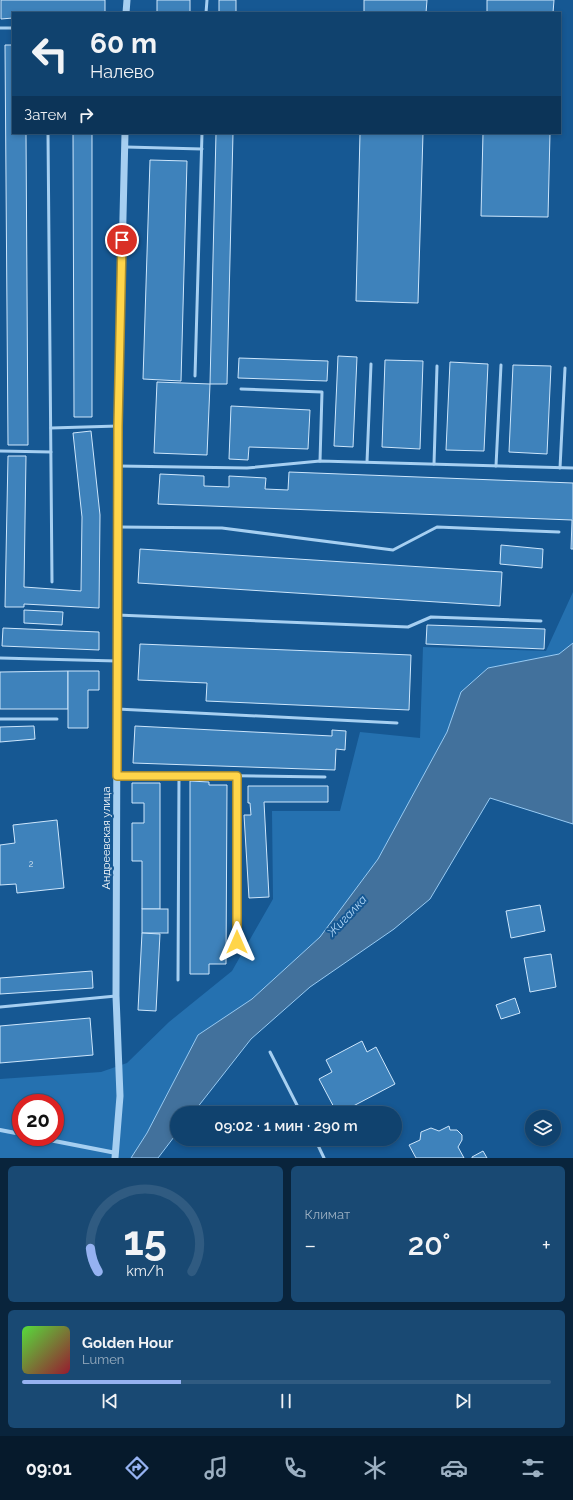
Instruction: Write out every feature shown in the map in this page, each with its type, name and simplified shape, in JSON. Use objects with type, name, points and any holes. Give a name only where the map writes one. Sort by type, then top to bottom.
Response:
[{"type":"street","points":[[126,0],[126,12]]},
{"type":"street","name":"Андреевская улица","points":[[116,1155],[120,1096],[116,996],[117,527],[125,134]]},
{"type":"street","points":[[0,1130],[12,1132]]},
{"type":"street","points":[[64,1144],[116,1155]]},
{"type":"lane","points":[[206,12],[207,0]]},
{"type":"lane","points":[[0,28],[12,28]]},
{"type":"lane","points":[[48,134],[52,582]]},
{"type":"lane","points":[[195,376],[202,134]]},
{"type":"lane","points":[[125,147],[202,149]]},
{"type":"lane","points":[[367,462],[371,364]]},
{"type":"lane","points":[[496,466],[501,365]]},
{"type":"lane","points":[[434,464],[437,366]]},
{"type":"lane","points":[[560,468],[565,368]]},
{"type":"lane","points":[[242,389],[322,392],[320,461]]},
{"type":"lane","points":[[51,428],[118,426]]},
{"type":"lane","points":[[0,451],[51,452]]},
{"type":"lane","points":[[118,466],[247,468],[320,461],[573,468]]},
{"type":"lane","points":[[117,527],[222,528],[393,550],[437,527],[559,532]]},
{"type":"lane","points":[[117,615],[408,627],[431,617],[541,620]]},
{"type":"lane","points":[[0,658],[117,661]]},
{"type":"lane","points":[[117,709],[397,723]]},
{"type":"lane","points":[[0,719],[57,719]]},
{"type":"lane","points":[[117,776],[179,775],[325,777]]},
{"type":"lane","points":[[178,980],[179,775]]},
{"type":"lane","points":[[237,776],[237,942]]},
{"type":"lane","points":[[0,1007],[116,996]]},
{"type":"lane","points":[[270,1052],[297,1106]]},
{"type":"lane","points":[[318,1146],[324,1158]]},
{"type":"shaded area","points":[[573,592],[573,643],[559,654],[488,668],[461,692],[447,732],[378,859],[320,937],[252,999],[198,1035],[147,1133],[131,1158],[0,1158],[0,1079],[101,1072],[127,1063],[169,1022],[232,971],[273,899],[272,811],[340,811],[360,732],[420,738],[423,647],[546,651]]},
{"type":"water","name":"Жигалка","points":[[573,643],[573,824],[490,798],[430,899],[394,929],[310,987],[251,1039],[198,1106],[170,1106],[170,1142],[158,1158],[131,1158],[147,1133],[198,1035],[252,999],[320,937],[378,859],[447,732],[461,692],[488,668],[559,654]]},
{"type":"building","points":[[1,0],[105,0],[105,12],[12,12],[12,18],[1,19]]},
{"type":"building","points":[[157,0],[190,0],[190,12],[157,12]]},
{"type":"building","points":[[219,0],[236,0],[236,12],[219,12]]},
{"type":"building","points":[[364,0],[427,0],[426,12],[364,12]]},
{"type":"building","points":[[487,0],[554,0],[553,12],[487,12]]},
{"type":"building","points":[[5,45],[12,45],[12,134],[26,134],[28,445],[8,445]]},
{"type":"building","points":[[73,134],[92,134],[92,417],[74,417]]},
{"type":"building","points":[[216,134],[233,134],[227,384],[210,384]]},
{"type":"building","points":[[360,134],[423,134],[418,303],[356,301]]},
{"type":"building","points":[[483,134],[550,134],[548,217],[481,216]]},
{"type":"building","points":[[150,160],[187,161],[181,381],[143,379]]},
{"type":"building","points":[[338,356],[357,357],[353,447],[334,446]]},
{"type":"building","points":[[239,358],[328,361],[327,381],[238,378]]},
{"type":"building","points":[[385,360],[423,361],[420,449],[382,447]]},
{"type":"building","points":[[450,362],[488,364],[484,451],[446,450]]},
{"type":"building","points":[[513,365],[551,366],[547,454],[509,452]]},
{"type":"building","points":[[157,382],[210,384],[207,455],[154,453]]},
{"type":"building","points":[[231,406],[310,410],[308,449],[249,447],[248,460],[229,459]]},
{"type":"building","points":[[91,431],[100,515],[99,608],[24,604],[24,607],[5,607],[8,456],[26,456],[24,587],[81,591],[82,517],[73,433]]},
{"type":"building","points":[[289,472],[573,483],[573,549],[571,549],[572,520],[158,504],[160,474],[204,476],[204,486],[229,487],[229,476],[266,478],[265,489],[288,490]]},
{"type":"building","points":[[501,545],[543,549],[542,568],[500,564]]},
{"type":"building","points":[[140,549],[502,572],[500,606],[138,583]]},
{"type":"building","points":[[24,610],[63,612],[62,625],[24,623]]},
{"type":"building","points":[[427,625],[545,629],[544,649],[426,644]]},
{"type":"building","points":[[3,628],[99,632],[99,650],[2,646]]},
{"type":"building","points":[[140,644],[411,655],[409,710],[206,701],[207,683],[138,680]]},
{"type":"building","points":[[68,671],[68,709],[0,709],[0,672]]},
{"type":"building","points":[[68,671],[99,671],[99,690],[88,690],[88,728],[68,728]]},
{"type":"building","points":[[34,726],[35,739],[0,742],[0,727]]},
{"type":"building","points":[[135,726],[332,736],[332,730],[346,731],[345,750],[336,749],[335,770],[133,763]]},
{"type":"building","points":[[190,781],[209,782],[209,785],[227,785],[226,964],[209,964],[209,974],[190,974]]},
{"type":"building","points":[[132,783],[160,783],[160,909],[142,909],[142,861],[132,861],[132,823],[144,823],[144,803],[132,803]]},
{"type":"building","points":[[248,786],[328,786],[328,802],[264,802],[269,897],[249,898],[244,815],[251,815],[250,803],[248,803]]},
{"type":"building","points":[[57,820],[64,888],[17,893],[16,884],[0,885],[0,845],[15,843],[13,825]]},
{"type":"building","points":[[540,905],[545,931],[511,938],[506,911]]},
{"type":"building","points":[[142,909],[168,909],[168,933],[142,933]]},
{"type":"building","points":[[142,933],[160,934],[156,1011],[138,1010]]},
{"type":"building","points":[[551,954],[556,987],[530,992],[524,958]]},
{"type":"building","points":[[92,971],[93,988],[0,994],[0,978]]},
{"type":"building","points":[[515,998],[520,1013],[501,1019],[496,1005]]},
{"type":"building","points":[[90,1018],[93,1055],[0,1063],[0,1026]]},
{"type":"building","points":[[362,1041],[367,1052],[376,1047],[395,1084],[353,1106],[333,1106],[319,1079],[332,1072],[326,1060]]},
{"type":"building","points":[[449,1126],[450,1130],[457,1130],[462,1135],[462,1140],[458,1147],[464,1158],[416,1158],[409,1145],[420,1140],[421,1132],[431,1128],[439,1131]]},
{"type":"building","points":[[483,1151],[487,1158],[472,1158],[472,1157]]},
{"type":"route","points":[[122,240],[118,426],[117,776],[237,776],[237,942]]}]
